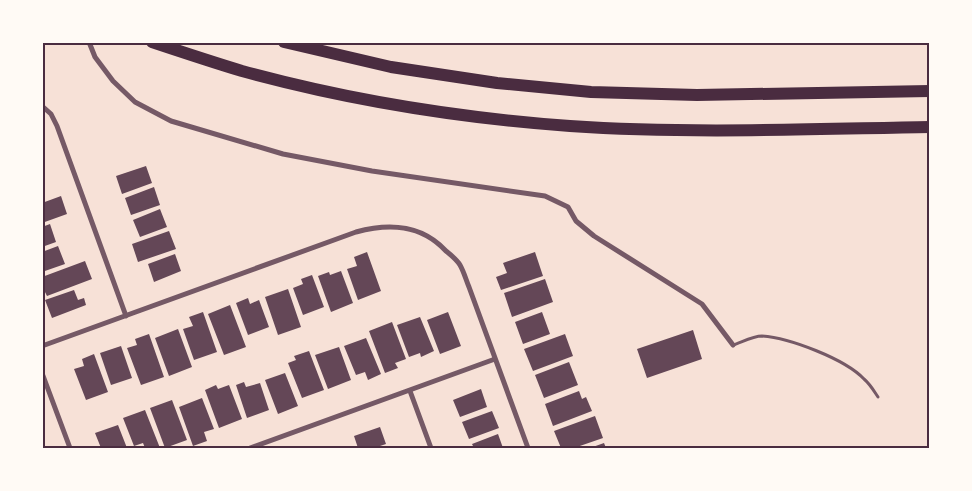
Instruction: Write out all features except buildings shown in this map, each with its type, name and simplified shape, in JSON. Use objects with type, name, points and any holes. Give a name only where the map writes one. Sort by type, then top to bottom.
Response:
[{"type":"highway","points":[[152,42],[243,71],[325,90],[404,106],[493,118],[570,126],[660,130],[930,127]]},
{"type":"highway","points":[[284,42],[391,67],[497,83],[590,92],[697,95],[930,91]]},
{"type":"street","points":[[90,42],[95,57],[113,81],[135,102],[171,121],[283,154],[372,171],[545,196],[568,207],[576,221],[594,236],[702,304],[733,345]]},
{"type":"street","points":[[42,106],[52,114],[57,126],[126,316]]},
{"type":"street","points":[[42,346],[356,232],[389,226],[411,229],[430,236],[459,264],[528,448]]},
{"type":"street","points":[[250,448],[496,359]]},
{"type":"street","points":[[42,372],[70,448]]},
{"type":"street","points":[[410,390],[431,448]]},
{"type":"lane","points":[[733,345],[761,336],[791,342],[851,367],[865,379],[878,397]]}]
